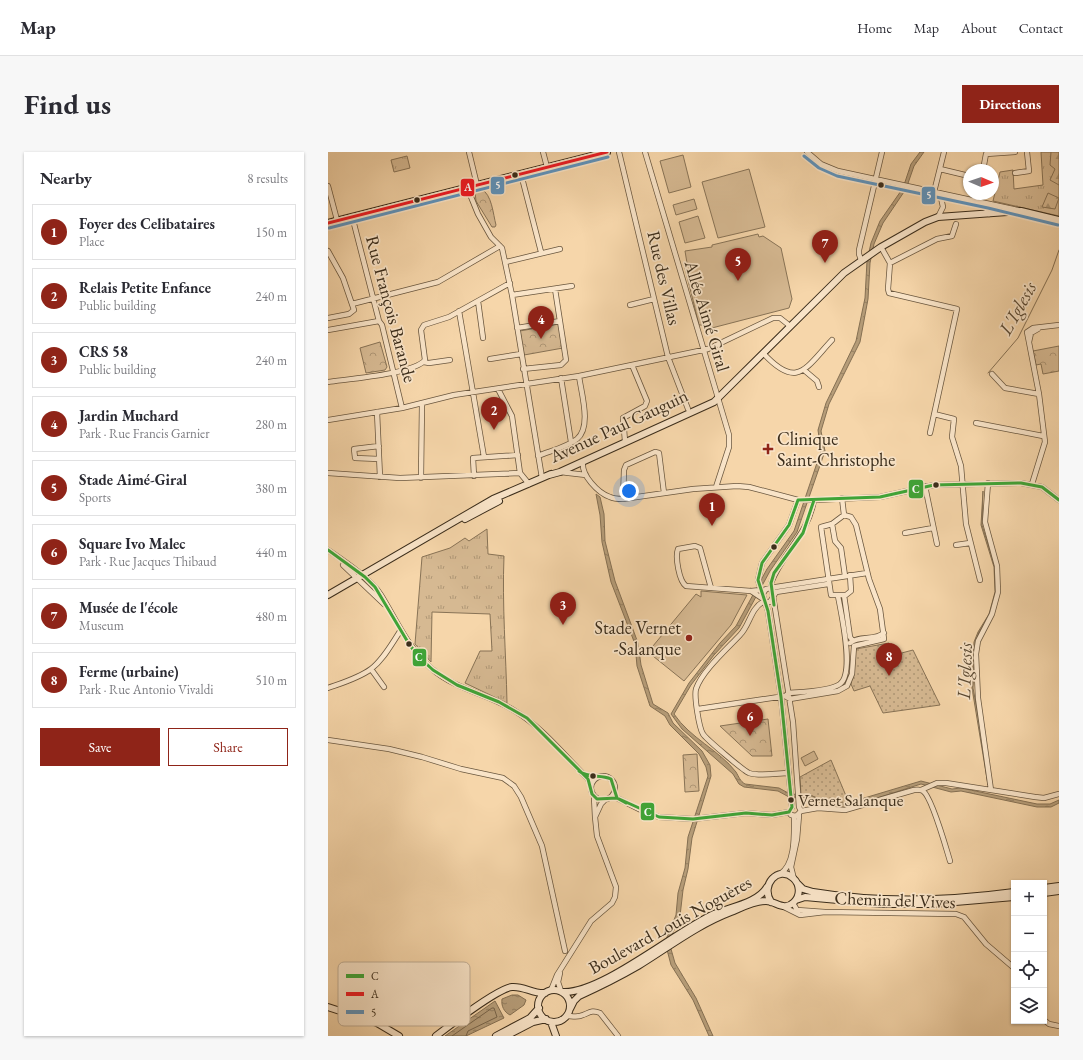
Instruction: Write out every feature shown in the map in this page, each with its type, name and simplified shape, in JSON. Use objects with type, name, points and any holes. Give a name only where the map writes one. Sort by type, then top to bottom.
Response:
[{"type":"main road","points":[[328,222],[607,152]]},
{"type":"main road","name":"Avenue Paul Gauguin","points":[[583,460],[616,447],[714,402],[844,273],[881,247],[925,222],[938,218],[1022,211],[1059,220]]},
{"type":"main road","name":"Avenue Paul Gauguin","points":[[549,475],[560,472],[688,409],[717,398]]},
{"type":"main road","name":"Avenue Paul Gauguin","points":[[549,475],[572,466]]},
{"type":"main road","points":[[328,599],[360,578],[492,499],[549,475]]},
{"type":"main road","points":[[328,594],[360,578]]},
{"type":"main road","points":[[1011,892],[932,899],[882,899],[813,892],[803,889],[790,876],[780,874],[772,878],[767,887],[768,897],[771,902],[783,906],[805,897],[882,904],[932,904],[1011,897]]},
{"type":"main road","points":[[794,902],[799,893],[796,881]]},
{"type":"main road","points":[[1047,888],[1059,886]]},
{"type":"main road","name":"Boulevard Louis Noguères","points":[[562,992],[574,992],[623,969],[719,912],[760,895],[767,887]]},
{"type":"main road","points":[[1047,893],[1059,891]]},
{"type":"main road","name":"Boulevard Louis Noguères","points":[[690,930],[747,906],[762,902],[771,902]]},
{"type":"main road","name":"Boulevard Louis Noguères","points":[[569,1012],[574,1001],[579,996],[626,973],[659,949]]},
{"type":"main road","points":[[470,1013],[499,992],[511,987],[520,987],[535,992],[562,992],[569,999],[569,1012],[559,1021],[556,1035]]},
{"type":"main road","points":[[487,1001],[506,991],[519,990],[533,995],[556,1035]]},
{"type":"main road","points":[[496,1036],[530,1018],[548,992]]},
{"type":"main road","points":[[328,1007],[338,1010]]},
{"type":"main road","points":[[506,1036],[533,1022],[548,1020],[559,1021]]},
{"type":"main road","points":[[382,1026],[399,1036]]},
{"type":"main road","points":[[436,1036],[451,1026]]},
{"type":"street","points":[[469,152],[478,185]]},
{"type":"street","points":[[543,152],[547,167]]},
{"type":"street","name":"Rue des Villas","points":[[619,152],[668,357],[688,409]]},
{"type":"street","name":"Allée Aimé Giral","points":[[645,152],[729,441],[729,447],[716,487]]},
{"type":"street","points":[[808,152],[826,166],[876,179],[1022,211]]},
{"type":"street","points":[[861,260],[859,250],[882,152]]},
{"type":"street","points":[[934,192],[944,152]]},
{"type":"street","points":[[984,164],[986,154],[1015,152]]},
{"type":"street","points":[[1015,173],[1028,171],[1027,152]]},
{"type":"street","points":[[940,169],[963,175]]},
{"type":"street","points":[[521,174],[541,252]]},
{"type":"street","points":[[328,186],[337,220]]},
{"type":"street","points":[[467,187],[478,214],[491,237],[502,248],[506,262],[542,478]]},
{"type":"street","points":[[938,218],[943,207],[940,193]]},
{"type":"street","points":[[983,203],[988,214]]},
{"type":"street","name":"Rue François Barande","points":[[352,216],[379,321],[382,325],[395,372],[402,408]]},
{"type":"street","points":[[890,263],[937,239],[952,236],[956,224]]},
{"type":"street","points":[[353,306],[373,299],[438,282],[500,246]]},
{"type":"street","points":[[881,247],[890,263],[889,293],[957,309],[930,433]]},
{"type":"street","points":[[506,262],[541,252],[560,249]]},
{"type":"street","points":[[328,251],[343,278],[353,306],[351,314],[328,318]]},
{"type":"street","points":[[424,362],[426,356],[421,330],[422,327],[445,319],[510,283]]},
{"type":"street","points":[[512,295],[572,286]]},
{"type":"street","points":[[523,369],[564,363],[566,358],[555,289]]},
{"type":"street","points":[[630,305],[654,299]]},
{"type":"street","points":[[478,301],[484,338]]},
{"type":"street","points":[[459,311],[484,457]]},
{"type":"street","points":[[328,420],[402,408],[472,392],[579,376],[708,349],[773,318],[780,318],[790,326]]},
{"type":"street","points":[[328,330],[379,321]]},
{"type":"street","points":[[517,328],[560,321]]},
{"type":"street","points":[[1032,484],[1045,448],[1039,394],[1029,344],[1031,333],[1043,327],[1059,325]]},
{"type":"street","points":[[763,353],[776,367],[783,371],[794,373],[804,370],[832,340]]},
{"type":"street","points":[[490,359],[521,354]]},
{"type":"street","points":[[328,382],[395,372],[424,362],[429,363],[450,360]]},
{"type":"street","points":[[624,440],[623,418],[645,406],[647,401],[632,365]]},
{"type":"street","points":[[804,370],[817,381],[820,387]]},
{"type":"street","points":[[992,374],[1005,388],[1039,394]]},
{"type":"street","points":[[538,456],[577,439],[585,426],[579,376]]},
{"type":"street","points":[[561,378],[571,442]]},
{"type":"street","points":[[498,389],[512,416],[520,473],[529,484]]},
{"type":"street","points":[[421,478],[422,403]]},
{"type":"street","points":[[377,412],[380,477]]},
{"type":"street","points":[[934,414],[954,419],[952,437],[961,466],[970,543],[980,580]]},
{"type":"street","points":[[976,423],[1043,436]]},
{"type":"street","name":"Avenue Paul Gauguin","points":[[616,447],[624,440],[632,439]]},
{"type":"street","points":[[379,446],[354,449],[355,458],[379,459]]},
{"type":"street","points":[[623,499],[624,470],[626,465],[658,452],[664,492]]},
{"type":"street","points":[[474,476],[472,460],[484,457],[518,455]]},
{"type":"street","points":[[583,460],[583,474]]},
{"type":"street","points":[[572,466],[583,474],[604,494],[611,498],[623,499],[664,492],[716,487],[749,487],[801,500],[814,500],[880,497],[925,486],[988,483],[1032,484],[1042,487],[1059,500]]},
{"type":"street","points":[[560,472],[583,474]]},
{"type":"street","points":[[328,473],[380,477],[421,478],[520,473]]},
{"type":"street","points":[[988,483],[985,522],[997,566],[998,592],[992,614],[978,642],[976,662],[978,698],[991,790]]},
{"type":"street","points":[[925,486],[937,544]]},
{"type":"street","points":[[842,498],[844,515]]},
{"type":"street","points":[[796,881],[791,867],[797,839],[798,810],[798,788],[793,722],[768,611],[758,580],[761,567],[789,525],[801,500]]},
{"type":"street","points":[[791,808],[786,696],[771,582],[774,573],[803,533],[814,500]]},
{"type":"street","points":[[832,524],[835,541],[842,548],[851,591],[844,595],[838,596],[832,596],[830,594],[820,529],[823,525],[832,524],[844,515]]},
{"type":"street","points":[[844,515],[851,517],[856,525],[868,573],[880,609],[884,633],[884,639],[881,641],[851,644]]},
{"type":"street","points":[[905,533],[933,528]]},
{"type":"street","points":[[956,545],[970,543]]},
{"type":"street","points":[[711,588],[700,548],[695,546],[678,550],[677,555],[683,583],[686,586],[711,588],[750,591],[770,602],[776,592],[828,584]]},
{"type":"street","points":[[328,550],[360,578],[388,609],[419,657],[433,670],[457,685],[499,702],[527,718],[583,774],[591,786],[594,797],[597,836],[616,887],[615,897],[604,910],[591,921],[561,968],[548,992]]},
{"type":"street","points":[[789,773],[757,775],[746,771],[704,736],[696,692],[701,680],[722,652],[741,634],[752,613],[763,597],[764,591],[771,590],[776,587],[828,578],[868,573]]},
{"type":"street","points":[[750,591],[763,597]]},
{"type":"street","points":[[786,696],[838,691],[847,686],[852,674],[851,644],[844,595]]},
{"type":"street","points":[[698,709],[786,696],[831,687],[841,683],[846,675],[851,644],[838,596]]},
{"type":"street","points":[[328,688],[371,669],[385,654],[401,630]]},
{"type":"street","points":[[371,669],[384,687]]},
{"type":"street","points":[[328,740],[389,749],[422,757],[461,769],[503,778],[517,789],[542,846],[565,951]]},
{"type":"street","points":[[583,774],[596,778],[604,776],[611,779],[614,784],[614,792],[617,798]]},
{"type":"street","points":[[591,786],[596,778]]},
{"type":"street","points":[[594,797],[598,799],[617,798],[642,811],[659,817],[699,819],[746,813],[772,815],[791,808],[798,810],[818,808],[845,810],[914,790],[921,790],[937,783],[991,790],[1035,798],[1044,798],[1059,794]]},
{"type":"street","points":[[921,790],[925,792],[932,806],[950,861]]},
{"type":"street","points":[[595,817],[601,804],[614,792]]},
{"type":"street","points":[[791,808],[798,810]]},
{"type":"street","points":[[780,874],[787,866],[792,851],[798,810]]},
{"type":"street","name":"Chemin del Vives","points":[[794,902],[797,910],[962,915],[986,944],[1011,965]]},
{"type":"street","name":"Chemin del Vives","points":[[783,906],[800,915],[825,912]]},
{"type":"street","points":[[561,968],[558,982],[562,992]]},
{"type":"street","points":[[569,1012],[575,1016],[579,1016],[591,1011],[596,1011],[600,1013],[618,1036]]},
{"type":"street","points":[[1047,1022],[1059,1026]]},
{"type":"green space","points":[[1041,152],[1059,152],[1059,216],[993,201],[999,200],[1000,172],[1013,170],[1014,189],[1043,185]]},
{"type":"green space","points":[[1051,152],[1059,152],[1059,185],[1050,180],[1055,169],[1050,165]]},
{"type":"green space","points":[[683,155],[691,187],[669,193],[660,161]]},
{"type":"green space","points":[[407,156],[410,168],[394,172],[391,160]]},
{"type":"green space","points":[[749,169],[765,227],[718,238],[702,182]]},
{"type":"green space","points":[[481,189],[488,195],[490,200],[496,225],[495,227],[492,227],[476,201],[475,192]]},
{"type":"green space","points":[[1048,193],[1059,198],[1055,209],[1042,207]]},
{"type":"green space","points":[[694,199],[697,209],[676,215],[673,205]]},
{"type":"green space","points":[[698,216],[705,238],[685,243],[679,222]]},
{"type":"green space","points":[[758,234],[759,237],[763,236],[781,248],[792,299],[789,308],[708,329],[707,325],[699,325],[684,264],[687,263],[685,251],[712,247],[712,245]]},
{"type":"green space","points":[[559,324],[563,348],[524,355],[520,331]]},
{"type":"green space","points":[[380,342],[387,367],[385,370],[366,373],[360,348]]},
{"type":"green space","points":[[1059,346],[1059,371],[1043,374],[1041,364],[1036,365],[1033,351]]},
{"type":"green space","points":[[487,529],[488,554],[504,556],[507,703],[465,683],[480,651],[492,651],[490,614],[432,612],[431,662],[415,644],[422,557],[450,548],[465,538],[469,541]]},
{"type":"green space","name":"Stade Vernet -Salanque","points":[[701,591],[747,595],[731,625],[684,681],[648,652],[696,594],[701,597]]},
{"type":"green space","points":[[889,643],[889,645],[892,644],[894,655],[913,650],[940,705],[883,713],[870,686],[854,691],[851,684],[856,649]]},
{"type":"green space","points":[[768,719],[772,756],[752,756],[720,726]]},
{"type":"green space","points":[[814,751],[818,759],[805,766],[801,758]]},
{"type":"green space","points":[[697,754],[699,791],[685,792],[683,755]]},
{"type":"green space","points":[[831,760],[849,803],[830,803],[810,795],[801,795],[800,777]]},
{"type":"water","points":[[920,152],[924,152],[914,166],[906,189],[883,223],[874,244],[870,263],[868,299],[860,342],[829,404],[821,431],[825,451],[797,532],[770,571],[739,628],[714,655],[691,685],[674,714],[688,730],[729,764],[745,784],[779,788],[790,794],[810,795],[823,801],[841,805],[921,781],[952,789],[961,788],[1037,804],[1050,804],[1059,800],[1059,803],[1051,807],[1037,807],[961,791],[951,792],[921,784],[852,806],[841,808],[829,806],[809,798],[789,797],[778,791],[744,787],[739,784],[733,774],[682,729],[671,714],[689,683],[720,643],[736,626],[767,569],[794,531],[821,451],[818,430],[826,403],[856,341],[865,298],[867,261],[871,243],[880,221],[903,188],[911,164]]},
{"type":"water","points":[[983,491],[982,525],[995,567],[996,592],[990,614],[979,632],[976,642],[973,688],[983,742],[988,785],[972,688],[974,642],[978,632],[989,614],[995,592],[994,567],[981,525]]},
{"type":"water","points":[[596,494],[600,497],[604,514],[605,541],[615,581],[638,643],[641,665],[653,704],[668,713],[673,723],[702,751],[710,765],[711,776],[692,838],[680,916],[669,942],[675,963],[696,998],[713,1036],[709,1036],[693,1000],[671,965],[665,942],[676,915],[678,893],[685,868],[688,837],[708,776],[706,767],[699,754],[670,725],[665,716],[650,706],[637,666],[635,644],[611,582],[602,542],[600,515]]},
{"type":"water","points":[[512,995],[518,995],[526,1000],[524,1005],[510,1015],[503,1008],[502,999]]},
{"type":"water","points":[[495,1001],[504,1018],[466,1036],[445,1036],[459,1026],[470,1026],[470,1018]]},
{"type":"waterway","name":"L'Iglesis","points":[[988,373],[1018,338],[1052,270],[1059,250]]},
{"type":"transit line","name":"A","points":[[328,223],[607,152]]},
{"type":"transit line","name":"5","points":[[804,156],[819,168],[837,176],[988,208],[1058,225]]},
{"type":"transit line","name":"5","points":[[329,228],[608,157]]},
{"type":"transit line","name":"C","points":[[789,812],[792,807],[781,697],[768,611],[758,580],[762,563],[789,525],[798,500],[880,497],[934,485],[1021,483],[1042,487],[1059,500]]},
{"type":"transit line","name":"C","points":[[774,605],[771,583],[774,573],[803,533],[814,500]]},
{"type":"transit line","name":"C","points":[[328,550],[365,577],[375,587],[409,644],[419,657],[433,670],[457,685],[499,702],[527,718],[588,779],[592,794],[597,799],[617,798],[659,817],[693,819],[746,813],[772,815],[789,812]]},
{"type":"transit line","name":"C","points":[[579,771],[587,775],[611,779],[617,798],[626,803]]},
{"type":"place","name":"Musée de l'école","points":[[825,263]]},
{"type":"place","name":"Stade Aimé-Giral","points":[[738,281]]},
{"type":"place","name":"Jardin Muchard","points":[[541,339]]},
{"type":"place","name":"Relais Petite Enfance","points":[[494,430]]},
{"type":"place","name":"Clinique Saint-Christophe","points":[[768,449]]},
{"type":"place","name":"Foyer des Celibataires","points":[[712,526]]},
{"type":"place","name":"CRS 58","points":[[563,625]]},
{"type":"place","name":"Stade Vernet -Salanque","points":[[689,638]]},
{"type":"place","name":"Ferme (urbaine)","points":[[889,676]]},
{"type":"place","name":"Square Ivo Malec","points":[[750,736]]},
{"type":"place","name":"Vernet Salanque","points":[[791,800]]}]
